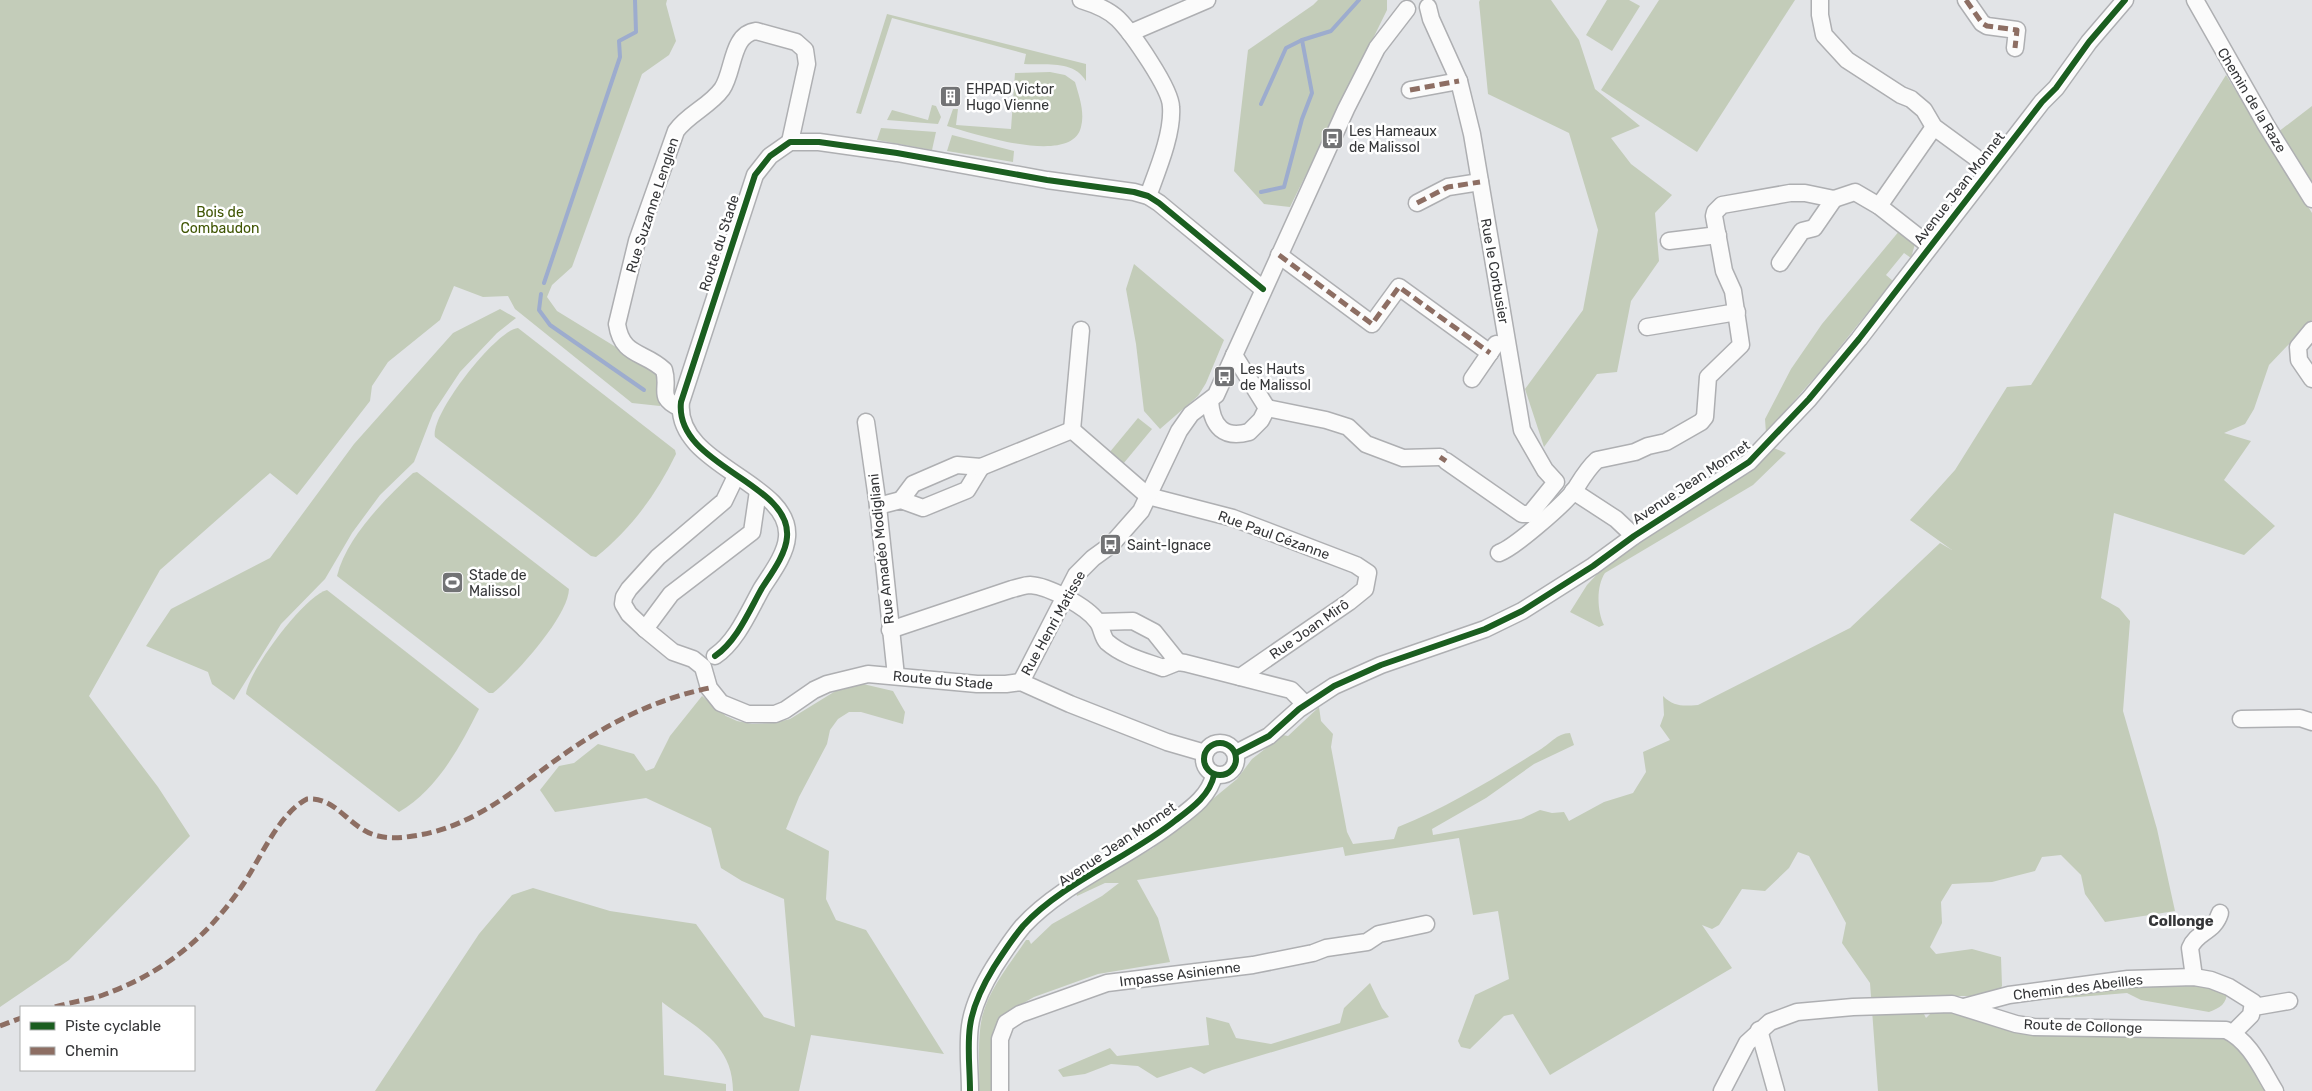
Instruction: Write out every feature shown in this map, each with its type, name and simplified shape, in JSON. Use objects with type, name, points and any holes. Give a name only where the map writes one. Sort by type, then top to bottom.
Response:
[{"type":"street","points":[[1081,0],[1094,4],[1117,18],[1130,33],[1163,84],[1171,106],[1165,142],[1148,196]]},
{"type":"street","points":[[1130,33],[1207,0]]},
{"type":"street","points":[[1820,0],[1820,15],[1824,35],[1847,60],[1901,96],[1911,100],[1924,110],[1934,127],[1975,157]]},
{"type":"street","points":[[1967,0],[1982,23],[1987,26],[2017,30],[2015,48]]},
{"type":"street","name":"Avenue Jean Monnet","points":[[1236,753],[1269,736],[1306,704],[1334,686],[1353,677],[1485,629],[1522,611],[1713,486],[1754,456],[1815,392],[1859,339],[1930,246],[2125,0]]},
{"type":"street","name":"Chemin de la Raze","points":[[2195,0],[2266,125],[2312,200]]},
{"type":"street","points":[[1234,355],[1267,408],[1261,420],[1249,432],[1230,434],[1220,430],[1215,422],[1211,413],[1210,401],[1216,395],[1263,289],[1377,48],[1403,5],[1420,11],[1431,4]]},
{"type":"street","name":"Rue le Corbusier","points":[[1267,408],[1326,420],[1348,427],[1366,444],[1403,458],[1443,459],[1522,514],[1530,514],[1556,482],[1545,470],[1522,430],[1480,182],[1459,81],[1432,19],[1431,4]]},
{"type":"street","name":"Rue Suzanne Lenglen","points":[[680,408],[668,403],[664,370],[629,349],[619,335],[618,324],[638,241],[676,131],[684,121],[722,88],[738,43],[750,32],[756,31],[796,42],[805,50],[806,64],[790,142]]},
{"type":"street","points":[[1410,90],[1459,81]]},
{"type":"street","points":[[1878,206],[1934,127]]},
{"type":"street","points":[[790,142],[819,142],[897,153],[1047,180],[1134,192],[1148,196],[1263,289]]},
{"type":"street","name":"Route du Stade","points":[[680,408],[755,175],[770,156],[790,142]]},
{"type":"street","points":[[1417,203],[1448,187],[1480,182]]},
{"type":"street","points":[[1499,553],[1518,540],[1573,491],[1598,460],[1636,452],[1648,446],[1666,442],[1701,422],[1707,412],[1708,377],[1741,345],[1733,291],[1724,271],[1714,216],[1715,212],[1722,205],[1790,193],[1804,193],[1834,199],[1855,192],[1878,206],[1930,246]]},
{"type":"street","points":[[1780,263],[1802,231],[1814,228],[1834,199]]},
{"type":"street","points":[[1669,242],[1718,234]]},
{"type":"street","points":[[1279,255],[1372,324],[1399,287],[1490,352]]},
{"type":"street","points":[[1647,327],[1737,312]]},
{"type":"street","points":[[1072,430],[1081,330]]},
{"type":"street","points":[[2312,330],[2298,347],[2299,360],[2312,379]]},
{"type":"street","points":[[1472,379],[1490,352],[1506,333]]},
{"type":"street","name":"Rue Henri Matisse","points":[[1021,682],[1076,575],[1121,535],[1141,511],[1179,431],[1191,414],[1210,401]]},
{"type":"street","points":[[680,408],[679,415],[683,426],[694,441],[770,501],[784,516],[787,539],[768,578],[736,634],[723,650],[709,662],[693,659],[673,652],[645,629],[624,608],[624,597],[638,578],[658,557],[724,501],[736,476]]},
{"type":"street","name":"Rue Amadéo Modigliani","points":[[866,422],[878,506],[896,676]]},
{"type":"street","points":[[901,500],[913,484],[956,465],[982,467],[1072,430]]},
{"type":"street","points":[[1072,430],[1148,496]]},
{"type":"street","points":[[878,506],[901,500],[923,508],[967,490],[982,467]]},
{"type":"street","points":[[645,629],[671,594],[752,532],[758,491]]},
{"type":"street","points":[[1573,491],[1616,519],[1634,536]]},
{"type":"street","name":"Rue Paul Cézanne","points":[[1148,496],[1233,518],[1270,530],[1356,565],[1368,573]]},
{"type":"street","name":"Rue Joan Mirô","points":[[1240,677],[1349,602],[1364,589],[1368,573]]},
{"type":"street","points":[[890,630],[1029,585],[1045,588],[1088,611],[1098,622],[1106,641],[1127,655],[1163,668],[1178,662],[1291,690],[1306,704]]},
{"type":"street","points":[[1098,622],[1133,621],[1154,632],[1178,662]]},
{"type":"street","name":"Route du Stade","points":[[709,662],[709,688],[721,703],[738,711],[762,715],[784,710],[814,690],[840,679],[868,674],[977,684],[1021,682],[1070,704],[1167,742],[1205,752]]},
{"type":"street","points":[[2241,719],[2300,718],[2312,722]]},
{"type":"street","points":[[1221,742],[1230,746],[1236,753],[1236,763],[1232,771],[1224,776],[1214,775],[1207,770],[1204,761],[1205,752],[1211,745],[1221,742]]},
{"type":"street","name":"Avenue Jean Monnet","points":[[970,1091],[970,1027],[972,1014],[984,983],[1010,942],[1023,926],[1060,896],[1149,841],[1184,815],[1208,792],[1214,775]]},
{"type":"street","points":[[2194,977],[2190,948],[2198,936],[2214,927],[2220,913]]},
{"type":"street","name":"Impasse Asinienne","points":[[1000,1091],[1000,1039],[1006,1024],[1020,1014],[1106,983],[1253,965],[1313,953],[1326,948],[1367,942],[1379,934],[1426,924]]},
{"type":"street","name":"Chemin des Abeilles","points":[[1964,1007],[2009,995],[2128,979],[2194,977],[2211,980],[2238,992],[2253,1002],[2254,1007]]},
{"type":"street","points":[[2275,1091],[2247,1046],[2233,1033],[2251,1015],[2254,1007],[2289,1001]]},
{"type":"street","name":"Route de Collonge","points":[[1722,1091],[1747,1043],[1759,1030],[1784,1016],[1813,1010],[1942,1004],[1964,1007],[2016,1024],[2034,1027],[2217,1029],[2233,1033]]},
{"type":"street","points":[[1759,1030],[1776,1091]]},
{"type":"green space","name":"Bois de Combaudon","points":[[0,0],[667,0],[666,4],[676,41],[669,55],[642,74],[572,267],[552,285],[547,297],[557,311],[655,371],[661,377],[660,406],[632,403],[515,309],[508,296],[483,297],[454,286],[440,320],[388,362],[372,386],[370,401],[297,495],[270,473],[160,570],[89,696],[158,787],[190,836],[69,960],[0,1007]]},
{"type":"green space","points":[[1318,0],[1387,0],[1387,10],[1290,207],[1264,204],[1234,171],[1248,50]]},
{"type":"green space","points":[[1480,0],[1551,0],[1579,40],[1595,89],[1640,126],[1611,138],[1631,164],[1672,195],[1655,213],[1659,261],[1631,301],[1617,372],[1597,374],[1544,447],[1525,389],[1583,310],[1598,230],[1569,133],[1488,94]]},
{"type":"green space","points":[[1607,0],[1629,0],[1640,6],[1612,51],[1586,35]]},
{"type":"green space","points":[[1659,0],[1795,0],[1697,152],[1601,90]]},
{"type":"green space","points":[[887,14],[1086,64],[1086,81],[1081,74],[1067,67],[1050,64],[1024,64],[1026,54],[892,18],[861,114],[856,113]]},
{"type":"green space","points":[[1050,72],[1065,75],[1075,82],[1081,104],[1082,121],[1081,127],[1074,139],[1060,145],[1020,144],[977,135],[947,126],[953,109],[958,109],[956,125],[1011,129],[1015,73]]},
{"type":"green space","points":[[2226,75],[2312,213],[2312,320],[2269,365],[2254,409],[2245,424],[2224,433],[2251,441],[2224,480],[2275,526],[2244,555],[2114,513],[2101,598],[2119,608],[2130,621],[2123,711],[2157,829],[2175,911],[2105,922],[2085,894],[2081,875],[2061,855],[2042,857],[2035,871],[1992,882],[1952,884],[1941,902],[1942,923],[1930,947],[1936,954],[1972,949],[2001,957],[2002,986],[1994,999],[2130,983],[2207,983],[2227,991],[2226,999],[2220,1007],[2209,1012],[2141,1000],[2127,993],[1982,1005],[1969,996],[1924,996],[1921,1008],[1926,1018],[1936,1008],[1993,1021],[2219,1035],[2235,1043],[2268,1091],[1878,1091],[1870,983],[1842,943],[1846,923],[1809,856],[1798,852],[1789,868],[1765,891],[1742,889],[1719,925],[1712,929],[1702,925],[1732,968],[1550,1075],[1513,1014],[1504,1016],[1470,1049],[1461,1047],[1458,1041],[1475,995],[1509,979],[1498,911],[1473,915],[1459,838],[1345,856],[1343,847],[1137,880],[1158,918],[1170,962],[1098,974],[1034,997],[1006,1013],[998,1022],[992,1091],[979,1091],[980,1026],[985,1007],[995,987],[1026,940],[1029,940],[1031,944],[1052,924],[1102,896],[1119,883],[1105,883],[1077,896],[1076,892],[1153,848],[1237,779],[1252,759],[1283,735],[1288,736],[1319,707],[1321,721],[1333,734],[1331,747],[1347,832],[1353,844],[1394,839],[1398,827],[1435,811],[1470,792],[1542,749],[1557,737],[1570,733],[1574,745],[1534,764],[1486,798],[1432,829],[1433,835],[1521,819],[1540,810],[1552,813],[1564,812],[1569,821],[1604,802],[1633,793],[1646,772],[1643,752],[1670,740],[1660,726],[1664,715],[1663,696],[1679,705],[1698,705],[1850,628],[1940,543],[1952,550],[1910,520],[1955,470],[2007,387],[2031,385]]},
{"type":"green space","points":[[932,105],[936,106],[941,117],[938,124],[887,120],[892,110],[928,120]]},
{"type":"green space","points":[[2312,106],[2312,187],[2278,132]]},
{"type":"green space","points":[[881,128],[936,132],[932,150],[877,140]]},
{"type":"green space","points":[[952,135],[1014,151],[1013,162],[947,151]]},
{"type":"green space","points":[[1900,230],[1915,244],[1911,258],[1904,253],[1886,275],[1893,281],[1823,368],[1766,433],[1765,419],[1791,369],[1822,324]]},
{"type":"green space","points":[[1134,264],[1224,340],[1206,383],[1198,396],[1160,429],[1144,411],[1136,344],[1126,289]]},
{"type":"green space","points":[[500,309],[516,318],[497,333],[460,372],[433,413],[414,462],[380,495],[352,533],[325,579],[281,624],[234,700],[212,684],[208,672],[146,646],[171,609],[270,558],[354,444],[453,333]]},
{"type":"green space","points":[[518,328],[675,450],[676,454],[668,469],[642,510],[620,535],[596,557],[591,556],[435,437],[436,426],[442,411],[466,375],[495,343],[508,332]]},
{"type":"green space","points":[[1138,418],[1152,429],[1123,464],[1109,453]]},
{"type":"green space","points":[[1771,447],[1786,453],[1753,485],[1605,573],[1600,585],[1598,599],[1604,625],[1599,627],[1570,612],[1587,585],[1600,571]]},
{"type":"green space","name":"Stade de Malissol","points":[[417,472],[569,589],[560,615],[539,645],[503,685],[493,693],[489,693],[337,576],[349,548],[368,520],[402,483],[413,473]]},
{"type":"green space","points":[[327,590],[479,709],[464,738],[436,780],[413,803],[399,812],[246,694],[256,669],[279,635],[305,605],[317,595]]},
{"type":"green space","points":[[863,684],[893,691],[905,712],[903,724],[861,712],[849,712],[838,719],[830,730],[827,744],[799,797],[786,829],[829,851],[826,899],[836,920],[866,930],[944,1054],[811,1035],[799,1091],[733,1091],[727,1060],[720,1049],[699,1029],[662,1002],[664,1075],[726,1084],[726,1091],[375,1091],[479,934],[512,895],[533,888],[610,911],[696,924],[764,1017],[795,1027],[784,899],[742,881],[721,868],[711,828],[646,798],[555,812],[540,790],[559,766],[574,763],[598,744],[634,754],[646,771],[654,768],[670,736],[702,696],[726,716],[737,721],[752,724],[774,723],[790,719],[842,687]]},
{"type":"green space","points":[[1370,983],[1382,1008],[1389,1017],[1204,1074],[1191,1067],[1157,1078],[1138,1066],[1111,1064],[1085,1074],[1063,1077],[1058,1070],[1110,1048],[1117,1056],[1209,1045],[1206,1017],[1229,1023],[1236,1038],[1271,1044],[1340,1023],[1344,1008]]},
{"type":"waterway","points":[[544,283],[620,57],[619,41],[636,32],[635,0]]},
{"type":"waterway","points":[[1261,192],[1284,187],[1302,119],[1312,93],[1302,40],[1331,31],[1359,0]]},
{"type":"waterway","points":[[1261,104],[1286,48],[1302,40]]},
{"type":"waterway","points":[[541,294],[539,310],[550,325],[644,390]]},
{"type":"marked path","points":[[1966,0],[1982,23],[1987,26],[2017,30],[2015,48]]},
{"type":"marked path","points":[[1410,90],[1459,81]]},
{"type":"marked path","points":[[1417,203],[1448,187],[1480,182]]},
{"type":"marked path","points":[[1279,255],[1372,324],[1399,287],[1490,353]]},
{"type":"marked path","points":[[1440,457],[1446,461]]},
{"type":"marked path","points":[[59,1006],[97,997],[125,986],[164,965],[182,952],[214,922],[228,905],[249,875],[278,826],[287,815],[307,799],[315,799],[330,804],[362,829],[374,835],[400,838],[432,832],[469,819],[486,810],[587,739],[625,717],[665,700],[709,688]]},
{"type":"marked path","points":[[0,1026],[20,1018]]},
{"type":"cycle path","points":[[1236,753],[1269,736],[1299,709],[1334,686],[1381,665],[1485,629],[1522,611],[1749,462],[1809,399],[1859,339],[2042,102],[2056,88],[2089,42],[2125,0]]},
{"type":"cycle path","points":[[715,656],[730,642],[742,625],[781,557],[787,537],[784,518],[772,502],[713,458],[695,442],[684,424],[681,402],[755,175],[770,156],[790,142],[819,142],[897,153],[1047,180],[1134,192],[1148,196],[1263,289]]},
{"type":"cycle path","points":[[1220,743],[1232,747],[1236,759],[1232,771],[1220,775],[1208,771],[1204,759],[1208,747],[1220,743]]},
{"type":"cycle path","points":[[970,1091],[969,1042],[973,1010],[986,981],[1015,936],[1023,926],[1057,896],[1138,846],[1188,811],[1209,789],[1214,775]]},
{"type":"place","name":"EHPAD Victor Hugo Vienne","points":[[950,97]]},
{"type":"place","name":"Les Hameaux de Malissol","points":[[1333,139]]},
{"type":"place","name":"Les Hauts de Malissol","points":[[1224,377]]},
{"type":"place","name":"Saint-Ignace","points":[[1111,545]]},
{"type":"place","name":"Stade de Malissol","points":[[453,583]]},
{"type":"district","name":"Collonge","points":[[2181,921]]}]
